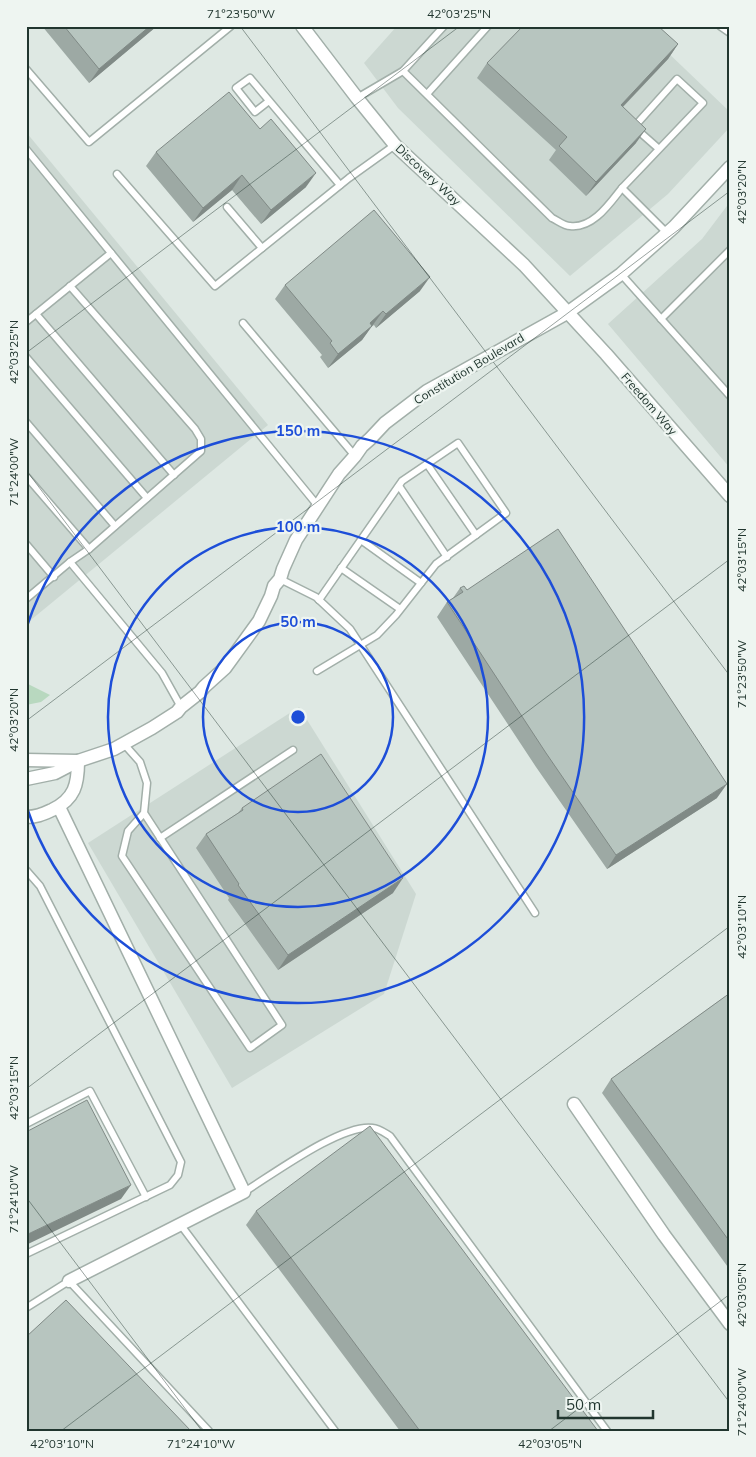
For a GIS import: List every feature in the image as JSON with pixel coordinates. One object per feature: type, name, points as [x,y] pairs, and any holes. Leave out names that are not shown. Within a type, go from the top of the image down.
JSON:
[{"type":"street","name":"Discovery Way","points":[[302,26],[356,98],[395,145],[524,265],[567,312]]},
{"type":"street","name":"Constitution Boulevard","points":[[26,779],[55,773],[78,761],[124,744],[170,718],[200,692],[225,668],[259,621],[274,586],[280,579],[282,569],[296,540],[339,474],[362,446],[385,423],[427,392],[567,312],[621,274],[666,232],[674,227],[730,167]]},
{"type":"street","name":"Freedom Way","points":[[567,312],[730,496]]},
{"type":"street","name":"Constitution Boulevard","points":[[26,760],[78,761]]},
{"type":"street","points":[[26,817],[39,817],[68,800],[74,790],[78,777],[78,761]]},
{"type":"street","points":[[59,807],[244,1192],[69,1281]]},
{"type":"street","points":[[574,1104],[664,1235],[730,1324]]},
{"type":"lane","points":[[26,69],[89,142],[231,26]]},
{"type":"lane","points":[[356,98],[403,70],[444,26]]},
{"type":"lane","points":[[427,94],[488,26]]},
{"type":"lane","points":[[720,26],[730,33]]},
{"type":"lane","points":[[403,70],[552,218],[569,226],[585,224],[603,211],[622,188],[660,149],[703,103],[677,79],[634,127],[660,149]]},
{"type":"lane","points":[[269,101],[256,112],[236,88],[250,78],[340,185]]},
{"type":"lane","points":[[116,174],[215,286],[340,185],[395,145]]},
{"type":"lane","points":[[26,150],[318,506]]},
{"type":"lane","points":[[622,188],[666,232]]},
{"type":"lane","points":[[227,207],[262,248]]},
{"type":"lane","points":[[661,319],[730,250]]},
{"type":"lane","points":[[26,322],[111,253]]},
{"type":"lane","points":[[621,274],[730,396]]},
{"type":"lane","points":[[26,598],[89,548],[201,451],[201,439],[195,429],[70,286]]},
{"type":"lane","points":[[36,314],[174,476]]},
{"type":"lane","points":[[243,323],[355,456]]},
{"type":"lane","points":[[26,356],[148,498]]},
{"type":"lane","points":[[26,422],[115,526]]},
{"type":"lane","points":[[317,671],[376,635],[400,610],[436,564],[506,513],[458,443],[402,481],[319,600]]},
{"type":"lane","points":[[427,464],[476,535]]},
{"type":"lane","points":[[26,476],[89,548]]},
{"type":"lane","points":[[399,486],[446,557]]},
{"type":"lane","points":[[361,540],[421,583]]},
{"type":"lane","points":[[26,544],[54,577]]},
{"type":"lane","points":[[70,562],[162,672],[181,707]]},
{"type":"lane","points":[[341,568],[400,610]]},
{"type":"lane","points":[[280,579],[316,596],[350,629],[535,913]]},
{"type":"lane","points":[[124,744],[140,762],[147,783],[144,813],[128,831],[122,856],[250,1048],[282,1025],[144,813]]},
{"type":"lane","points":[[160,838],[293,750]]},
{"type":"lane","points":[[26,870],[40,886],[181,1162],[178,1175],[170,1185],[26,1254]]},
{"type":"lane","points":[[26,1124],[90,1091],[146,1197]]},
{"type":"lane","points":[[244,1192],[309,1151],[349,1130],[373,1128],[390,1136],[607,1431]]},
{"type":"lane","points":[[180,1224],[334,1431]]},
{"type":"lane","points":[[26,1308],[69,1281],[210,1431]]},
{"type":"shaded area","points":[[397,26],[640,26],[730,112],[730,127],[668,194],[570,276],[398,108],[364,63]]},
{"type":"shaded area","points":[[26,132],[268,425],[26,624]]},
{"type":"shaded area","points":[[730,202],[730,468],[608,324],[702,239]]},
{"type":"shaded area","points":[[299,707],[416,894],[384,994],[232,1088],[88,843]]},
{"type":"green space","points":[[26,683],[50,695],[41,702],[26,705]]},
{"type":"building","points":[[64,26],[150,26],[99,69]]},
{"type":"building","points":[[523,26],[658,26],[678,44],[621,105],[646,129],[596,182],[559,146],[567,137],[487,63]]},
{"type":"building","points":[[229,92],[260,129],[271,119],[316,173],[271,210],[242,175],[203,208],[156,152]]},
{"type":"building","points":[[374,210],[430,277],[386,314],[383,311],[370,323],[372,326],[338,354],[330,343],[332,341],[285,285]]},
{"type":"building","points":[[558,529],[727,784],[616,855],[546,753],[447,602],[463,592],[460,588],[464,586],[467,590]]},
{"type":"building","points":[[321,754],[403,878],[288,955],[238,885],[206,834]]},
{"type":"building","points":[[730,993],[730,1242],[611,1079]]},
{"type":"building","points":[[87,1100],[131,1185],[26,1235],[26,1132]]},
{"type":"building","points":[[370,1126],[598,1431],[420,1431],[256,1211]]},
{"type":"building","points":[[66,1300],[191,1431],[26,1431],[26,1337]]}]
